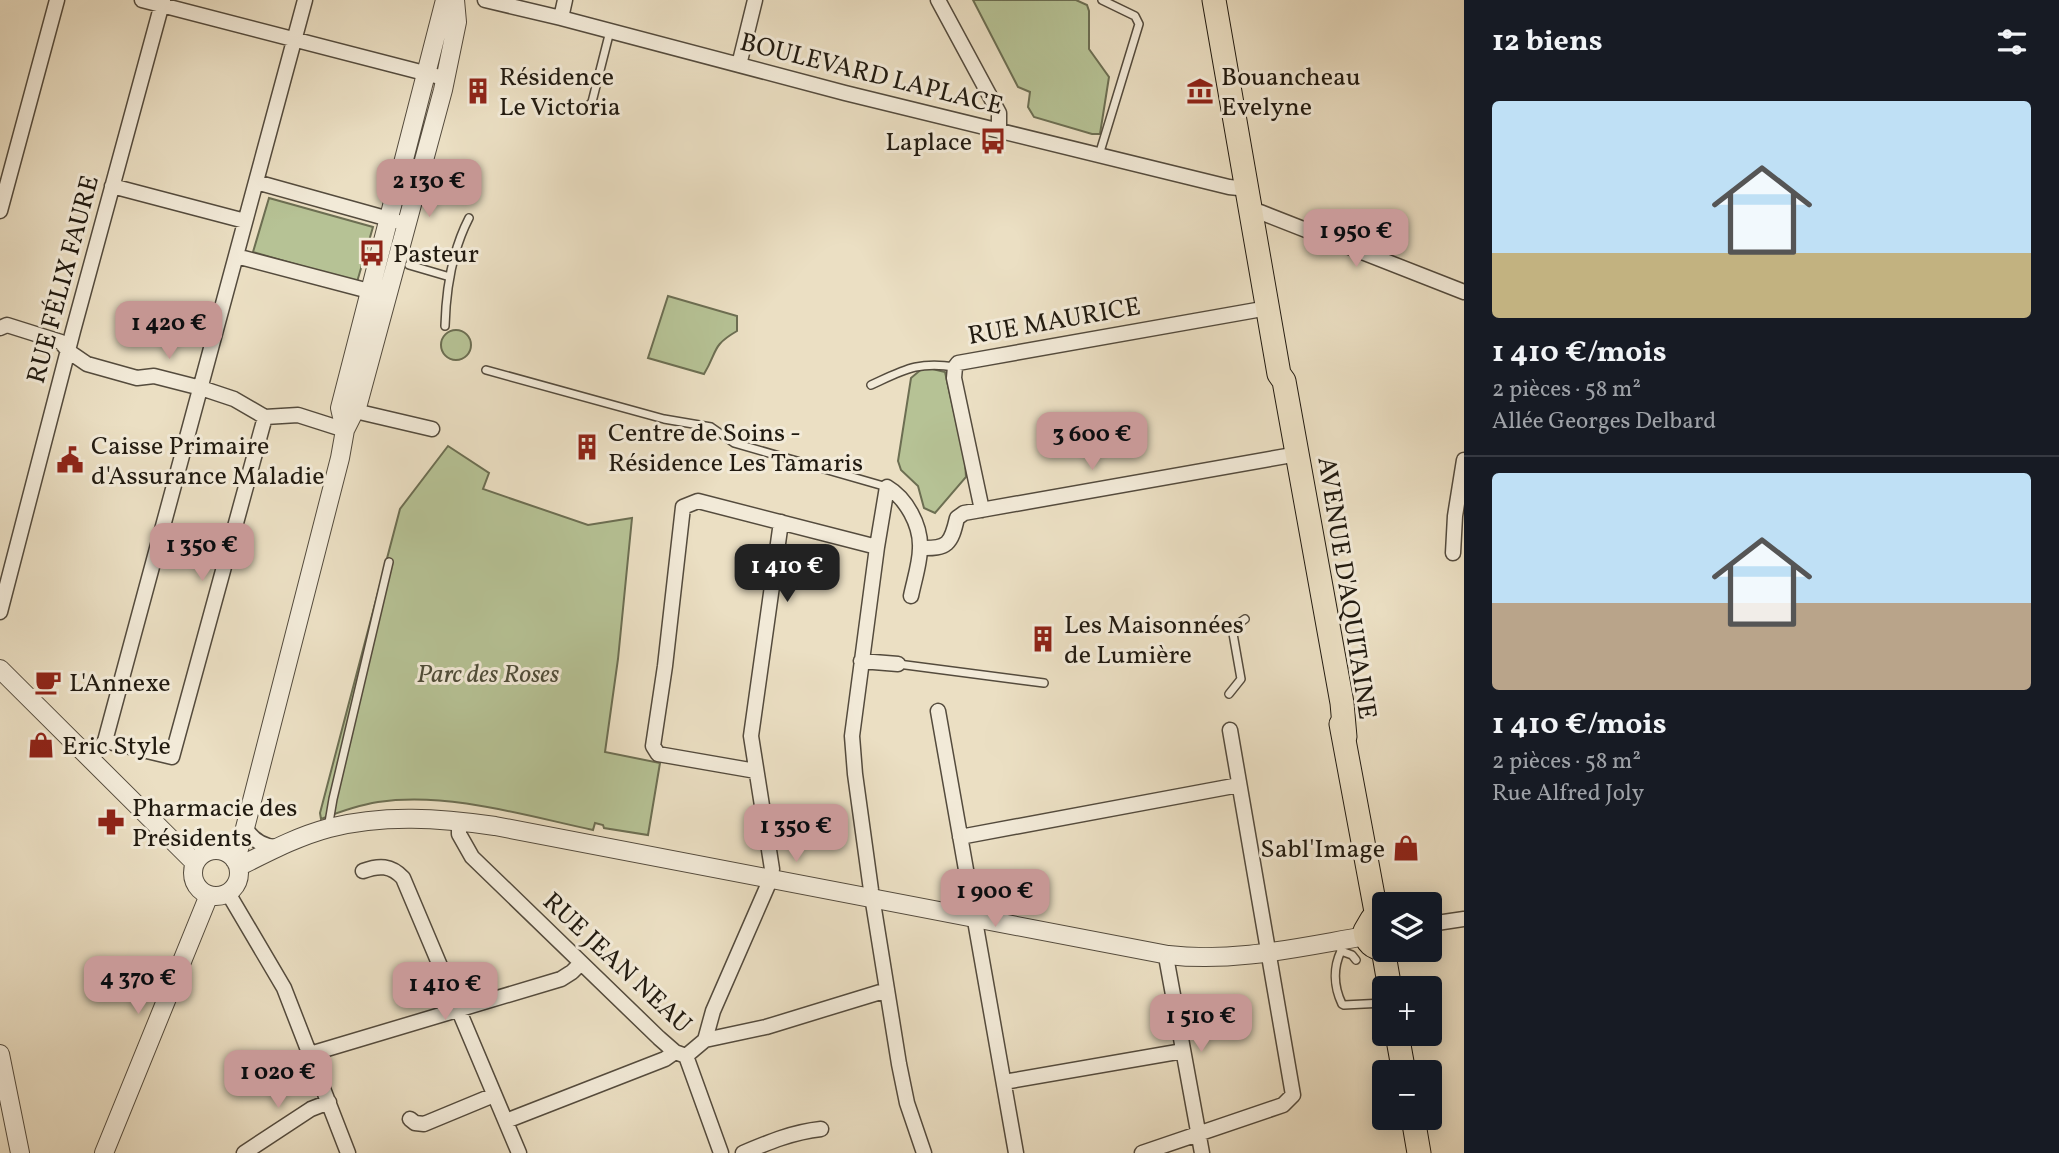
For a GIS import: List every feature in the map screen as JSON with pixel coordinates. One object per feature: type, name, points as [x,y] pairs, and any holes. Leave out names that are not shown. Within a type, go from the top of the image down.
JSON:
[{"type":"main road","name":"AVENUE D'AQUITAINE","points":[[1214,0],[1279,374],[1277,383],[1292,454],[1315,613],[1345,737],[1372,893]]},
{"type":"main road","points":[[1415,1130],[1419,1153]]},
{"type":"street","points":[[0,211],[57,0]]},
{"type":"street","points":[[142,0],[163,3],[445,79]]},
{"type":"street","points":[[91,758],[105,741],[305,0]]},
{"type":"street","points":[[345,430],[340,408],[445,0]]},
{"type":"street","points":[[455,0],[457,22],[407,226],[403,263],[355,411],[345,430],[235,861],[238,878],[235,887],[228,893],[218,896],[202,892],[192,875],[196,861],[205,853],[217,850],[229,854],[235,861],[244,864],[277,847],[328,828],[385,820],[427,818],[509,828],[1192,958],[1339,946],[1372,935]]},
{"type":"street","name":"BOULEVARD LAPLACE","points":[[485,0],[999,131],[1240,190],[1248,189]]},
{"type":"street","points":[[561,18],[565,0]]},
{"type":"street","points":[[739,65],[755,0]]},
{"type":"street","points":[[938,0],[999,113],[999,131]]},
{"type":"street","name":"RUE FÉLIX FAURE","points":[[0,612],[163,3]]},
{"type":"street","points":[[256,182],[390,218],[407,226]]},
{"type":"street","points":[[113,186],[245,221]]},
{"type":"street","points":[[1252,213],[1260,212],[1464,292]]},
{"type":"street","points":[[236,256],[369,291]]},
{"type":"street","points":[[380,257],[403,263]]},
{"type":"street","name":"RUE MAURICE","points":[[982,510],[954,377],[955,367],[962,361],[1268,308]]},
{"type":"street","points":[[0,328],[7,325],[61,342],[68,351],[87,364],[137,377],[154,376],[234,399],[265,417],[298,415],[345,430]]},
{"type":"street","points":[[355,411],[432,429]]},
{"type":"street","points":[[105,741],[172,757],[265,417]]},
{"type":"street","points":[[920,548],[939,548],[946,544],[954,535],[959,516],[982,510],[1292,454]]},
{"type":"street","points":[[1453,553],[1455,516],[1464,460]]},
{"type":"street","points":[[911,596],[920,548],[919,535],[901,498],[887,488],[852,736],[872,898],[887,990],[905,1090],[924,1153]]},
{"type":"street","points":[[756,771],[658,754],[653,746],[683,507],[698,500],[877,547]]},
{"type":"street","points":[[705,1040],[713,1011],[770,879],[772,863],[751,736],[781,522]]},
{"type":"street","points":[[861,661],[898,664]]},
{"type":"street","points":[[0,669],[196,861]]},
{"type":"street","points":[[938,711],[1016,1153]]},
{"type":"street","points":[[1142,1153],[1283,1105],[1289,1101],[1293,1090],[1230,730]]},
{"type":"street","points":[[960,837],[1239,785]]},
{"type":"street","name":"RUE JEAN NEAU","points":[[459,821],[459,834],[472,857],[581,963],[681,1054],[721,1153]]},
{"type":"street","points":[[245,828],[250,836],[261,843],[277,847]]},
{"type":"street","points":[[363,871],[376,866],[387,867],[403,878],[519,1153]]},
{"type":"street","points":[[228,893],[284,988],[348,1153]]},
{"type":"street","points":[[104,1153],[209,895]]},
{"type":"street","points":[[1442,922],[1464,919]]},
{"type":"street","points":[[1168,955],[1182,1051],[1202,1153]]},
{"type":"street","points":[[310,1054],[561,979],[581,963]]},
{"type":"street","points":[[506,1121],[681,1054],[705,1040],[766,1027],[887,990]]},
{"type":"street","points":[[1004,1082],[1182,1051]]},
{"type":"street","points":[[0,1054],[20,1153]]},
{"type":"street","points":[[410,1119],[424,1124],[494,1095]]},
{"type":"street","points":[[244,1153],[311,1109],[329,1102]]},
{"type":"street","points":[[743,1153],[791,1135],[821,1129]]},
{"type":"lane","points":[[1099,155],[1139,24],[1135,16],[1102,0]]},
{"type":"lane","points":[[580,108],[586,108],[592,102],[610,31]]},
{"type":"lane","points":[[445,326],[445,304],[455,252],[469,218]]},
{"type":"lane","points":[[403,263],[450,277]]},
{"type":"lane","points":[[872,385],[913,366],[924,364],[955,367]]},
{"type":"lane","points":[[486,370],[711,428],[734,443],[887,488]]},
{"type":"lane","points":[[328,828],[389,562]]},
{"type":"lane","points":[[1229,694],[1241,679],[1231,628],[1245,619]]},
{"type":"lane","points":[[898,664],[1044,683]]},
{"type":"lane","points":[[1339,946],[1353,961]]},
{"type":"lane","points":[[1339,946],[1335,972],[1340,1000],[1344,1005],[1372,1004]]},
{"type":"lane","points":[[1359,994],[1361,1004]]},
{"type":"green space","points":[[973,0],[1076,0],[1087,5],[1089,49],[1109,77],[1100,134],[1034,117],[1028,107],[1030,92],[1018,87]]},
{"type":"green space","points":[[269,198],[373,227],[357,282],[253,252]]},
{"type":"green space","points":[[668,296],[737,316],[737,331],[719,345],[704,374],[648,358]]},
{"type":"green space","points":[[456,330],[467,334],[471,345],[467,356],[456,360],[445,356],[441,345],[445,334]]},
{"type":"green space","points":[[924,367],[945,372],[965,461],[966,477],[935,513],[924,508],[918,486],[901,470],[898,461],[911,378]]},
{"type":"green space","name":"Parc des Roses","points":[[448,446],[489,473],[483,489],[588,525],[632,518],[618,659],[605,752],[660,763],[648,835],[604,828],[603,825],[595,823],[593,830],[513,812],[432,800],[378,802],[321,819],[320,813],[400,509]]},
{"type":"place","name":"Résidence Le Victoria","points":[[478,91]]},
{"type":"place","name":"Bouancheau Evelyne","points":[[1200,91]]},
{"type":"place","name":"Laplace","points":[[993,141]]},
{"type":"place","name":"Pasteur","points":[[372,253]]},
{"type":"place","name":"Centre de Soins - Résidence Les Tamaris","points":[[587,447]]},
{"type":"place","name":"Caisse Primaire d'Assurance Maladie","points":[[70,460]]},
{"type":"place","name":"Les Maisonnées de Lumière","points":[[1043,639]]},
{"type":"place","name":"L'Annexe","points":[[48,682]]},
{"type":"place","name":"Eric Style","points":[[41,745]]},
{"type":"place","name":"Pharmacie des Présidents","points":[[111,822]]},
{"type":"place","name":"Sabl'Image","points":[[1406,848]]}]
